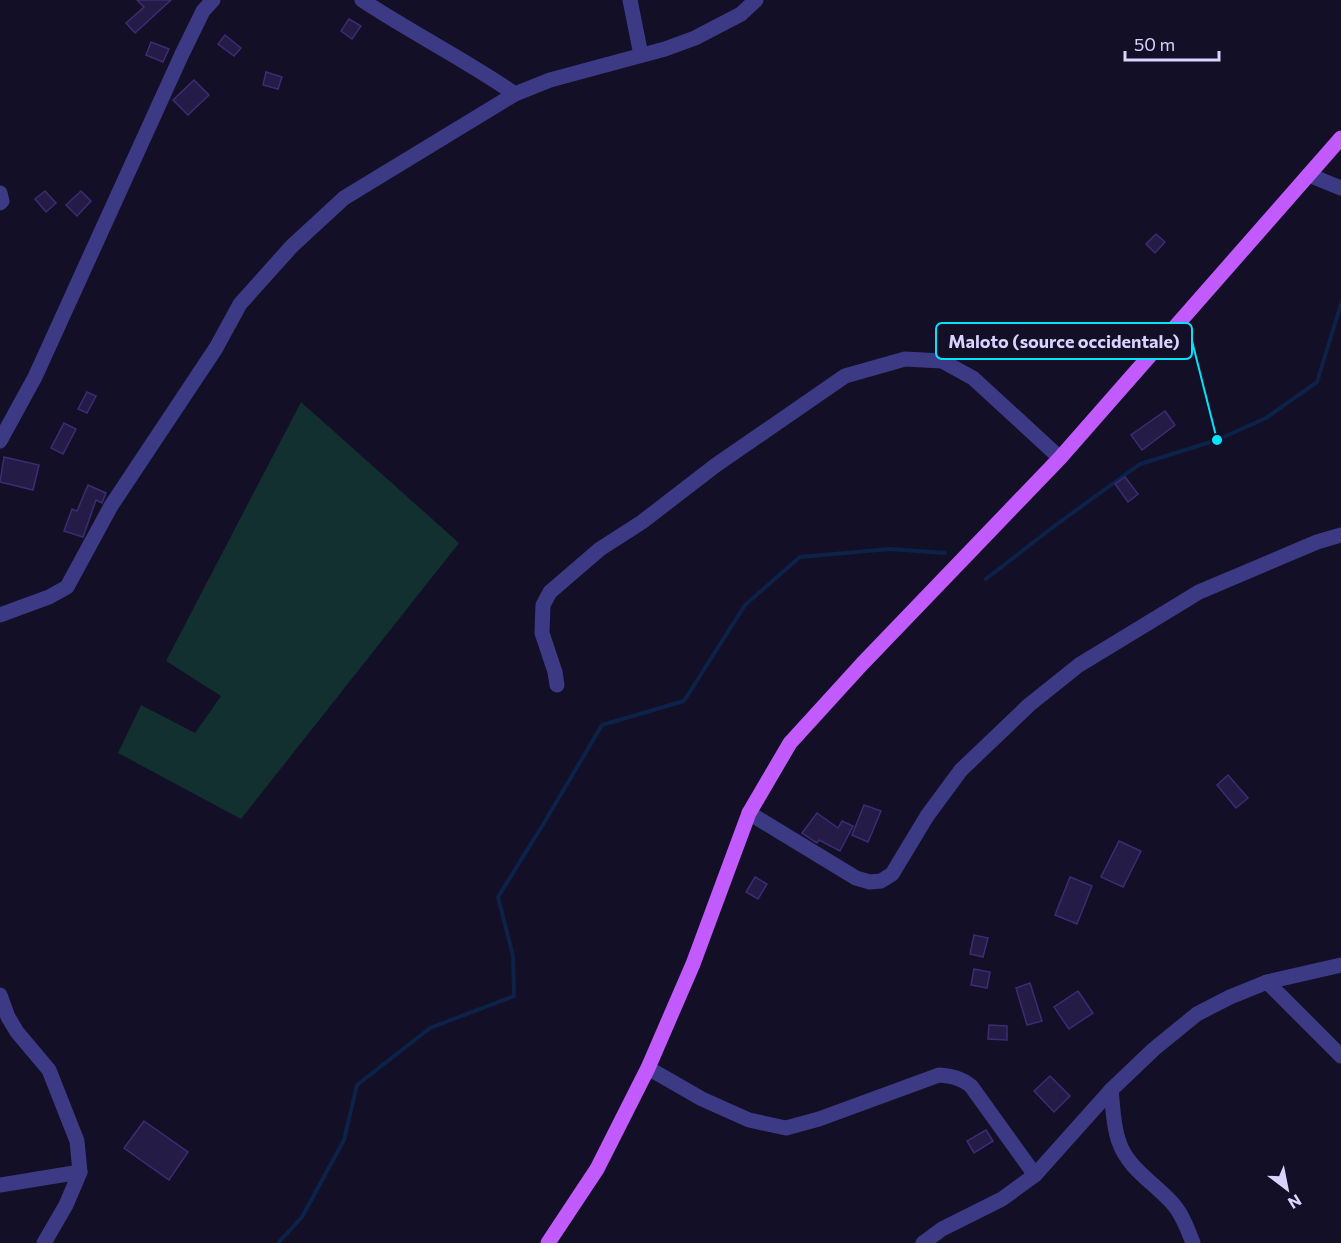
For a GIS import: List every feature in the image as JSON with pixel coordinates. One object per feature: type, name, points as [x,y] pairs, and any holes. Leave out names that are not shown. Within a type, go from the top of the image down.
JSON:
[{"type":"main road","points":[[548,1243],[597,1169],[648,1068],[693,964],[749,813],[790,743],[862,664],[1060,458],[1341,138]]},
{"type":"street","points":[[362,0],[515,94]]},
{"type":"street","points":[[630,0],[641,55]]},
{"type":"street","points":[[0,615],[49,597],[67,587],[111,506],[216,348],[240,304],[292,246],[344,198],[515,94],[550,80],[665,49],[695,38],[741,14],[756,0]]},
{"type":"street","points":[[0,441],[35,377],[204,4]]},
{"type":"street","points":[[1309,175],[1341,188]]},
{"type":"street","points":[[0,193],[2,201],[0,203]]},
{"type":"street","points":[[557,685],[553,664],[542,633],[543,605],[550,592],[600,549],[642,522],[716,465],[844,376],[905,359],[942,361],[973,378],[1060,458]]},
{"type":"street","points":[[749,813],[856,878],[870,882],[881,881],[892,874],[927,816],[962,770],[1060,678],[1199,592],[1317,542],[1341,535]]},
{"type":"street","points":[[923,1243],[942,1229],[1002,1199],[1035,1175],[1111,1090],[1154,1049],[1197,1014],[1267,982],[1341,965]]},
{"type":"street","points":[[1267,982],[1341,1056]]},
{"type":"street","points":[[0,995],[8,1017],[17,1032],[49,1070],[77,1140],[80,1172],[66,1206],[44,1243]]},
{"type":"street","points":[[648,1068],[702,1099],[749,1120],[786,1128],[819,1119],[939,1076],[951,1076],[971,1086],[1035,1175]]},
{"type":"street","points":[[1111,1090],[1115,1127],[1126,1156],[1174,1206],[1183,1218],[1193,1243]]},
{"type":"street","points":[[0,1185],[80,1172]]},
{"type":"green space","points":[[301,402],[459,543],[241,819],[118,753],[141,705],[195,733],[221,696],[166,661]]},
{"type":"building","points":[[137,0],[171,0],[135,33],[126,23],[144,7]]},
{"type":"building","points":[[349,19],[361,26],[352,39],[341,31]]},
{"type":"building","points":[[225,35],[241,48],[234,56],[218,44]]},
{"type":"building","points":[[151,42],[169,49],[163,62],[146,55]]},
{"type":"building","points":[[266,72],[282,77],[278,89],[263,85]]},
{"type":"building","points":[[194,80],[209,95],[188,115],[173,100]]},
{"type":"building","points":[[45,191],[56,203],[46,212],[35,199]]},
{"type":"building","points":[[81,191],[91,201],[77,216],[66,205]]},
{"type":"building","points":[[1156,234],[1165,242],[1155,253],[1146,244]]},
{"type":"building","points":[[87,392],[96,396],[87,413],[78,409]]},
{"type":"building","points":[[1165,411],[1175,425],[1142,450],[1131,435]]},
{"type":"building","points":[[64,423],[76,429],[63,454],[51,448]]},
{"type":"building","points":[[4,457],[39,465],[33,490],[0,482]]},
{"type":"building","points":[[1125,477],[1138,494],[1128,502],[1115,484]]},
{"type":"building","points":[[88,485],[106,493],[102,503],[96,500],[83,537],[64,531],[72,509],[77,511]]},
{"type":"building","points":[[1228,775],[1248,798],[1236,808],[1217,785]]},
{"type":"building","points":[[864,805],[881,811],[868,842],[852,835]]},
{"type":"building","points":[[817,813],[838,828],[842,821],[853,826],[840,851],[819,840],[817,843],[802,833]]},
{"type":"building","points":[[1119,841],[1141,851],[1123,887],[1101,877]]},
{"type":"building","points":[[755,877],[767,884],[758,899],[746,892]]},
{"type":"building","points":[[1070,877],[1092,886],[1077,924],[1055,915]]},
{"type":"building","points":[[974,935],[988,938],[983,957],[970,954]]},
{"type":"building","points":[[974,969],[990,972],[987,988],[971,985]]},
{"type":"building","points":[[1030,983],[1042,1021],[1027,1025],[1016,988]]},
{"type":"building","points":[[1078,991],[1093,1013],[1069,1029],[1054,1007]]},
{"type":"building","points":[[989,1025],[1007,1026],[1007,1040],[988,1039]]},
{"type":"building","points":[[1050,1076],[1070,1096],[1054,1112],[1034,1091]]},
{"type":"building","points":[[144,1121],[188,1152],[169,1180],[124,1148]]},
{"type":"building","points":[[986,1130],[993,1141],[974,1153],[967,1141]]},
{"type":"waterway","points":[[986,579],[1140,464],[1217,440],[1266,418],[1317,382],[1341,304]]},
{"type":"waterway","points":[[278,1243],[302,1217],[344,1140],[357,1085],[430,1028],[514,996],[513,956],[498,897],[602,725],[684,701],[745,605],[800,557],[890,549],[945,553]]},
{"type":"place","name":"Maloto (source occidentale)","points":[[1217,440]]}]
